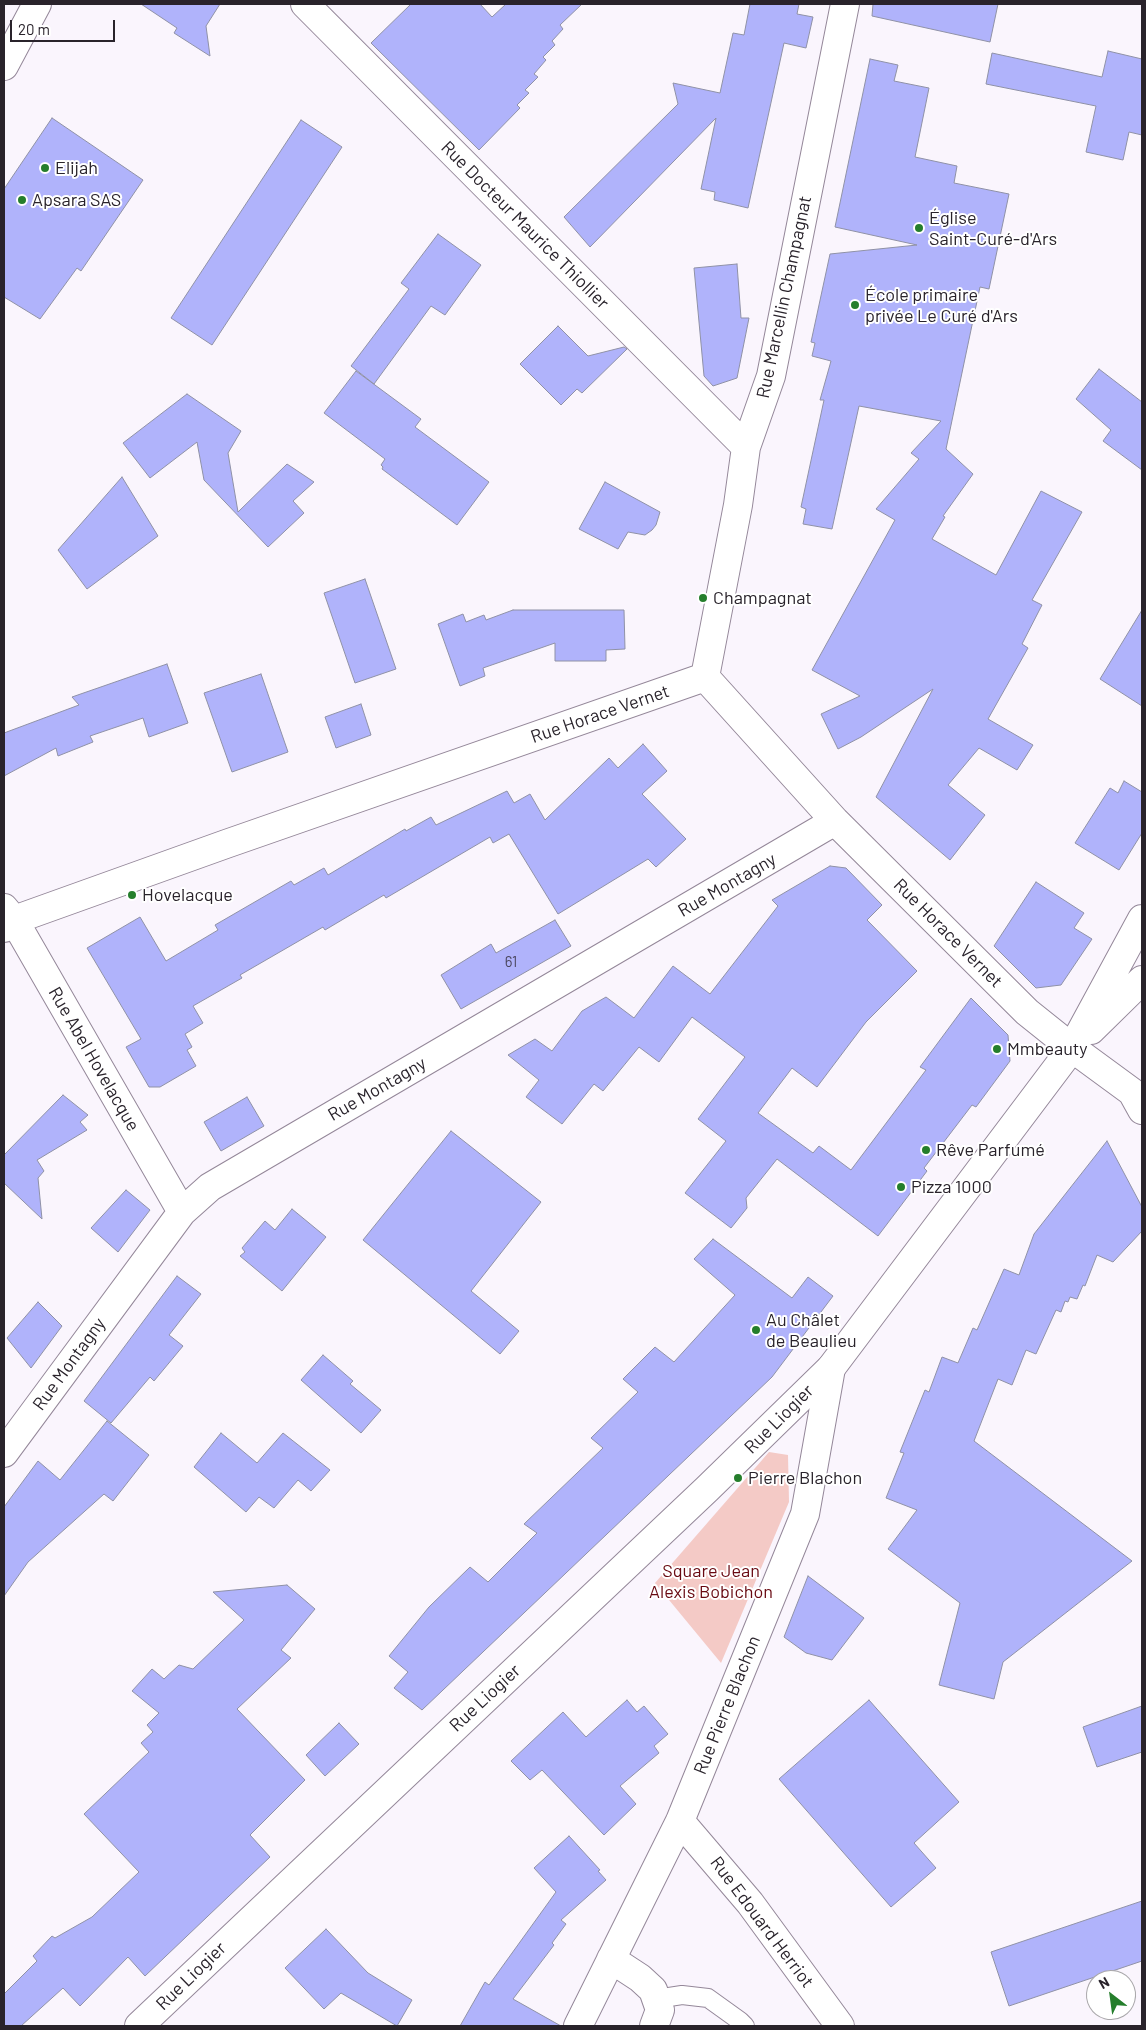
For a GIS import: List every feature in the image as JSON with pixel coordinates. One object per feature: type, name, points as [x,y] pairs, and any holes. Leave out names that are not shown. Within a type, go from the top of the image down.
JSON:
[{"type":"street","points":[[4,66],[37,4]]},
{"type":"street","name":"Rue Docteur Maurice Thiollier","points":[[305,4],[746,447]]},
{"type":"street","name":"Rue Marcellin Champagnat","points":[[705,677],[738,505],[746,447],[770,376],[845,4]]},
{"type":"street","name":"Rue Horace Vernet","points":[[7,919],[705,677],[835,821],[1027,1012],[1132,1092],[1142,1110]]},
{"type":"street","name":"Rue Montagny","points":[[9,1439],[182,1212],[210,1187],[835,821]]},
{"type":"street","name":"Rue Abel Hovelacque","points":[[7,919],[182,1212]]},
{"type":"street","points":[[1072,1048],[1142,919]]},
{"type":"street","points":[[1072,1048],[1142,980]]},
{"type":"street","name":"Rue Liogier","points":[[139,2026],[707,1489],[831,1368],[1072,1048]]},
{"type":"street","name":"Rue Pierre Blachon","points":[[578,2026],[680,1821],[804,1514],[831,1368]]},
{"type":"street","name":"Rue Edouard Herriot","points":[[680,1821],[750,1903],[840,2026]]},
{"type":"street","points":[[611,1959],[653,1990],[660,2010],[654,2026]]},
{"type":"lane","points":[[656,1999],[682,1995],[708,1998],[745,2026]]},
{"type":"green space","name":"Square Jean Alexis Bobichon","points":[[769,1452],[788,1455],[789,1502],[721,1663],[655,1583]]},
{"type":"building","points":[[141,4],[220,4],[206,26],[210,56],[174,33],[177,28]]},
{"type":"building","points":[[411,4],[480,4],[492,17],[506,4],[582,4],[560,25],[563,29],[552,41],[555,45],[543,57],[546,60],[534,74],[538,77],[525,90],[529,93],[517,105],[520,108],[479,150],[371,43]]},
{"type":"building","points":[[750,4],[799,4],[797,14],[813,17],[806,48],[784,43],[748,208],[714,200],[715,192],[701,189],[716,118],[590,247],[564,217],[678,104],[673,83],[720,93],[733,33],[744,35]]},
{"type":"building","points":[[873,4],[998,4],[990,42],[872,16]]},
{"type":"building","points":[[1108,51],[1142,59],[1142,135],[1129,132],[1123,160],[1086,152],[1096,106],[986,84],[992,53],[1102,77]]},
{"type":"building","points":[[870,59],[898,65],[894,81],[929,88],[915,157],[957,166],[954,183],[1009,194],[989,289],[980,287],[946,449],[973,474],[943,516],[945,517],[932,539],[996,575],[1041,491],[1082,512],[1032,600],[1042,605],[1022,644],[1028,648],[988,719],[1033,745],[1017,770],[979,748],[948,785],[985,815],[950,860],[876,797],[933,689],[861,737],[838,749],[821,714],[860,696],[812,670],[895,520],[876,509],[919,459],[911,453],[941,421],[859,406],[832,529],[803,524],[806,509],[801,507],[824,400],[820,400],[831,361],[812,356],[815,343],[811,342],[830,254],[917,245],[835,227]]},
{"type":"building","points":[[52,118],[143,180],[81,271],[77,268],[40,319],[4,297],[4,189]]},
{"type":"building","points":[[301,120],[342,147],[212,345],[171,318]]},
{"type":"building","points":[[438,234],[481,265],[445,315],[431,306],[374,384],[351,366],[409,289],[401,283]]},
{"type":"building","points":[[737,264],[741,318],[749,318],[737,378],[713,386],[704,376],[694,268]]},
{"type":"building","points":[[558,326],[588,356],[624,347],[627,349],[582,393],[577,389],[561,405],[520,364]]},
{"type":"building","points":[[1099,369],[1142,402],[1142,470],[1103,441],[1111,430],[1076,399]]},
{"type":"building","points":[[356,371],[421,419],[415,427],[489,482],[457,525],[382,469],[381,465],[385,459],[324,413]]},
{"type":"building","points":[[187,394],[241,431],[228,453],[238,512],[287,464],[314,482],[293,501],[304,513],[268,547],[204,480],[197,442],[150,478],[123,443]]},
{"type":"building","points":[[122,477],[158,536],[87,589],[58,550]]},
{"type":"building","points":[[605,482],[660,512],[656,525],[652,530],[645,535],[628,532],[618,549],[579,529]]},
{"type":"building","points":[[365,579],[396,669],[355,683],[324,593]]},
{"type":"building","points":[[513,610],[624,610],[625,649],[606,650],[606,661],[555,661],[555,643],[483,668],[485,676],[460,686],[438,624],[463,614],[466,622],[484,615],[486,620]]},
{"type":"building","points":[[1142,610],[1142,706],[1100,679]]},
{"type":"building","points":[[167,664],[188,723],[149,737],[143,718],[90,736],[93,742],[58,756],[56,748],[4,776],[4,733],[79,705],[72,697]]},
{"type":"building","points":[[261,674],[288,752],[232,772],[204,693]]},
{"type":"building","points":[[361,704],[371,735],[336,748],[325,717]]},
{"type":"building","points":[[643,744],[667,771],[642,794],[686,839],[656,867],[648,859],[558,914],[509,834],[493,843],[490,837],[386,898],[384,895],[325,930],[323,927],[240,975],[242,978],[193,1006],[203,1023],[185,1034],[192,1047],[187,1050],[196,1066],[160,1087],[149,1087],[126,1047],[141,1039],[87,948],[140,917],[166,961],[218,930],[215,925],[291,881],[294,885],[324,868],[328,875],[405,829],[406,831],[431,817],[436,825],[507,791],[514,803],[530,794],[545,820],[609,758],[618,768]]},
{"type":"building","points":[[1124,781],[1142,792],[1142,833],[1119,870],[1075,843],[1110,788],[1118,793]]},
{"type":"building","points":[[830,866],[846,868],[882,905],[867,920],[917,971],[866,1022],[817,1087],[792,1068],[758,1113],[813,1153],[819,1146],[851,1170],[926,1070],[920,1067],[971,998],[1008,1035],[1010,1061],[976,1107],[972,1105],[924,1168],[927,1171],[878,1236],[777,1159],[746,1198],[747,1208],[731,1228],[685,1193],[726,1141],[698,1119],[745,1057],[692,1017],[659,1062],[639,1047],[603,1091],[594,1084],[562,1124],[526,1097],[539,1080],[508,1055],[535,1039],[552,1051],[582,1011],[606,997],[634,1018],[673,966],[710,994],[778,906],[772,900]]},
{"type":"building","points":[[1036,882],[1084,913],[1074,928],[1092,939],[1061,985],[1036,988],[994,946]]},
{"type":"building","points":[[555,920],[571,946],[461,1009],[441,975],[491,944],[496,953]]},
{"type":"building","points":[[63,1095],[88,1115],[80,1122],[87,1130],[37,1160],[44,1171],[38,1178],[42,1219],[4,1183],[4,1155]]},
{"type":"building","points":[[247,1097],[264,1126],[221,1151],[204,1122]]},
{"type":"building","points":[[451,1131],[541,1202],[471,1291],[519,1331],[500,1354],[363,1240]]},
{"type":"building","points":[[1107,1141],[1142,1207],[1142,1231],[1113,1262],[1097,1255],[1085,1286],[1083,1285],[1077,1299],[1070,1297],[1068,1302],[1065,1301],[1061,1312],[1056,1310],[1036,1354],[1026,1350],[1012,1385],[998,1379],[974,1441],[1132,1561],[1003,1662],[994,1699],[939,1685],[960,1603],[888,1549],[917,1510],[886,1498],[904,1453],[900,1452],[925,1390],[929,1392],[942,1357],[958,1363],[973,1328],[977,1330],[1004,1269],[1019,1275],[1034,1234]]},
{"type":"building","points":[[126,1190],[150,1210],[118,1252],[91,1228]]},
{"type":"building","points":[[292,1209],[326,1237],[282,1291],[240,1256],[245,1252],[242,1248],[265,1221],[275,1230]]},
{"type":"building","points":[[713,1239],[792,1298],[808,1277],[833,1296],[772,1377],[422,1710],[394,1688],[408,1672],[389,1656],[429,1607],[470,1567],[488,1582],[537,1533],[524,1524],[603,1448],[591,1438],[638,1392],[623,1379],[655,1347],[674,1362],[735,1295],[694,1259]]},
{"type":"building","points":[[177,1276],[201,1294],[169,1335],[183,1346],[154,1381],[150,1377],[111,1423],[84,1401]]},
{"type":"building","points":[[38,1302],[62,1326],[31,1368],[7,1338]]},
{"type":"building","points":[[323,1355],[353,1381],[350,1384],[381,1410],[361,1433],[301,1380]]},
{"type":"building","points":[[107,1421],[149,1455],[113,1501],[104,1494],[28,1562],[4,1596],[4,1507],[38,1461],[60,1480]]},
{"type":"building","points":[[221,1433],[257,1463],[283,1433],[330,1470],[311,1491],[298,1480],[274,1508],[259,1497],[246,1512],[194,1467]]},
{"type":"building","points":[[808,1576],[864,1618],[832,1660],[806,1653],[784,1637]]},
{"type":"building","points":[[287,1585],[315,1609],[281,1650],[291,1658],[237,1709],[305,1780],[250,1835],[270,1857],[145,1976],[128,1957],[80,2006],[63,1988],[21,2026],[4,2026],[4,1994],[37,1961],[33,1956],[52,1936],[55,1938],[92,1917],[139,1872],[84,1814],[149,1752],[141,1743],[153,1732],[147,1725],[159,1713],[132,1691],[152,1669],[164,1679],[179,1665],[193,1669],[244,1620],[213,1592]]},
{"type":"building","points":[[627,1700],[637,1712],[644,1706],[668,1734],[654,1746],[659,1753],[620,1786],[636,1804],[604,1835],[542,1770],[530,1780],[511,1761],[563,1712],[586,1737]]},
{"type":"building","points":[[869,1700],[959,1802],[914,1843],[936,1868],[891,1907],[779,1779]]},
{"type":"building","points":[[1142,1706],[1142,1752],[1097,1767],[1083,1727]]},
{"type":"building","points":[[339,1723],[359,1744],[325,1776],[306,1755]]},
{"type":"building","points":[[569,1836],[600,1870],[598,1871],[606,1880],[561,1920],[566,1924],[552,1943],[554,1945],[513,1999],[561,2026],[460,2026],[485,1982],[489,1985],[556,1892],[534,1868]]},
{"type":"building","points":[[1142,1901],[1142,1961],[1115,1970],[1086,1970],[1086,1980],[1009,2006],[991,1952]]},
{"type":"building","points":[[326,1929],[368,1973],[412,2000],[397,2026],[341,1993],[324,2009],[285,1968]]},
{"type":"place","name":"Elijah","points":[[45,168]]},
{"type":"place","name":"Apsara SAS","points":[[22,200]]},
{"type":"place","name":"Église Saint-Curé-d'Ars","points":[[919,228]]},
{"type":"place","name":"École primaire privée Le Curé d'Ars","points":[[855,305]]},
{"type":"place","name":"Champagnat","points":[[703,598]]},
{"type":"place","name":"Hovelacque","points":[[132,895]]},
{"type":"place","name":"Mmbeauty","points":[[997,1049]]},
{"type":"place","name":"Rêve Parfumé","points":[[926,1150]]},
{"type":"place","name":"Pizza 1000","points":[[901,1187]]},
{"type":"place","name":"Au Châlet de Beaulieu","points":[[756,1330]]},
{"type":"place","name":"Pierre Blachon","points":[[738,1478]]}]
